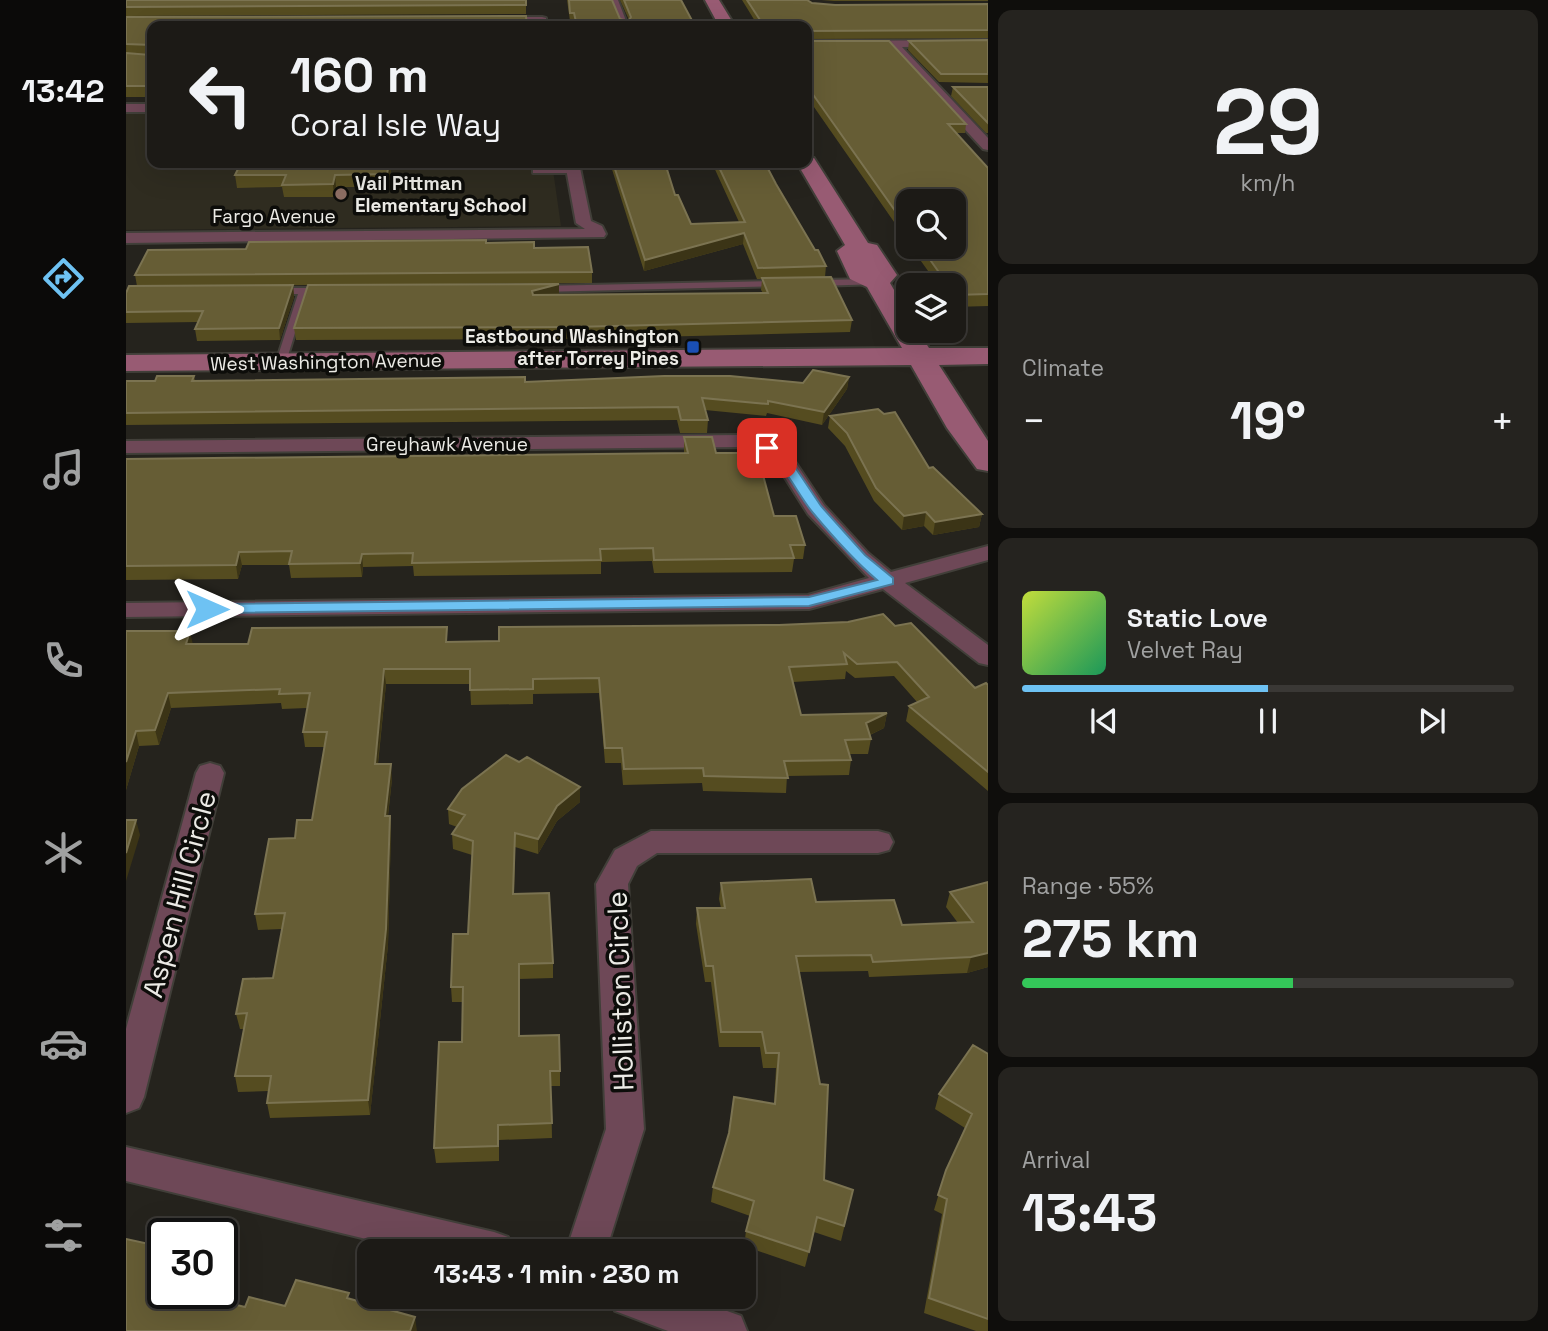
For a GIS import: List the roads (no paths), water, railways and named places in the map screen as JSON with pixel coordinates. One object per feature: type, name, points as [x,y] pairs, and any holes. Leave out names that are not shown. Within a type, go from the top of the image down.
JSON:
[{"type":"main road","points":[[712,0],[724,21]]},
{"type":"main road","points":[[811,168],[859,248],[849,251],[859,274],[877,282],[958,422],[988,462]]},
{"type":"main road","name":"West Washington Avenue","points":[[126,363],[988,356]]},
{"type":"street","points":[[474,20],[542,18]]},
{"type":"street","points":[[892,43],[941,89],[988,146]]},
{"type":"street","points":[[812,44],[988,43]]},
{"type":"street","points":[[126,108],[147,108]]},
{"type":"street","name":"Fargo Avenue","points":[[126,238],[590,236],[599,232],[584,223],[573,168]]},
{"type":"street","name":"Greyhawk Avenue","points":[[126,447],[740,441],[767,448],[783,458],[816,509],[860,558],[888,581]]},
{"type":"street","points":[[126,610],[809,601],[988,553]]},
{"type":"street","points":[[888,581],[988,657]]},
{"type":"street","name":"Aspen Hill Circle","points":[[126,1097],[211,773]]},
{"type":"street","name":"Holliston Circle","points":[[590,1239],[625,1129],[612,884],[626,858],[651,842],[878,842]]},
{"type":"street","points":[[126,1164],[443,1239]]},
{"type":"street","points":[[664,1309],[726,1331]]},
{"type":"lane","points":[[615,0],[623,21]]},
{"type":"lane","points":[[536,171],[564,168]]},
{"type":"lane","points":[[806,284],[877,282]]},
{"type":"lane","points":[[523,290],[792,284]]},
{"type":"lane","points":[[262,291],[330,291]]},
{"type":"lane","points":[[282,362],[303,291]]},
{"type":"place","name":"Vail Pittman Elementary School","points":[[341,194]]},
{"type":"place","name":"Eastbound Washington after Torrey Pines","points":[[693,347]]}]
